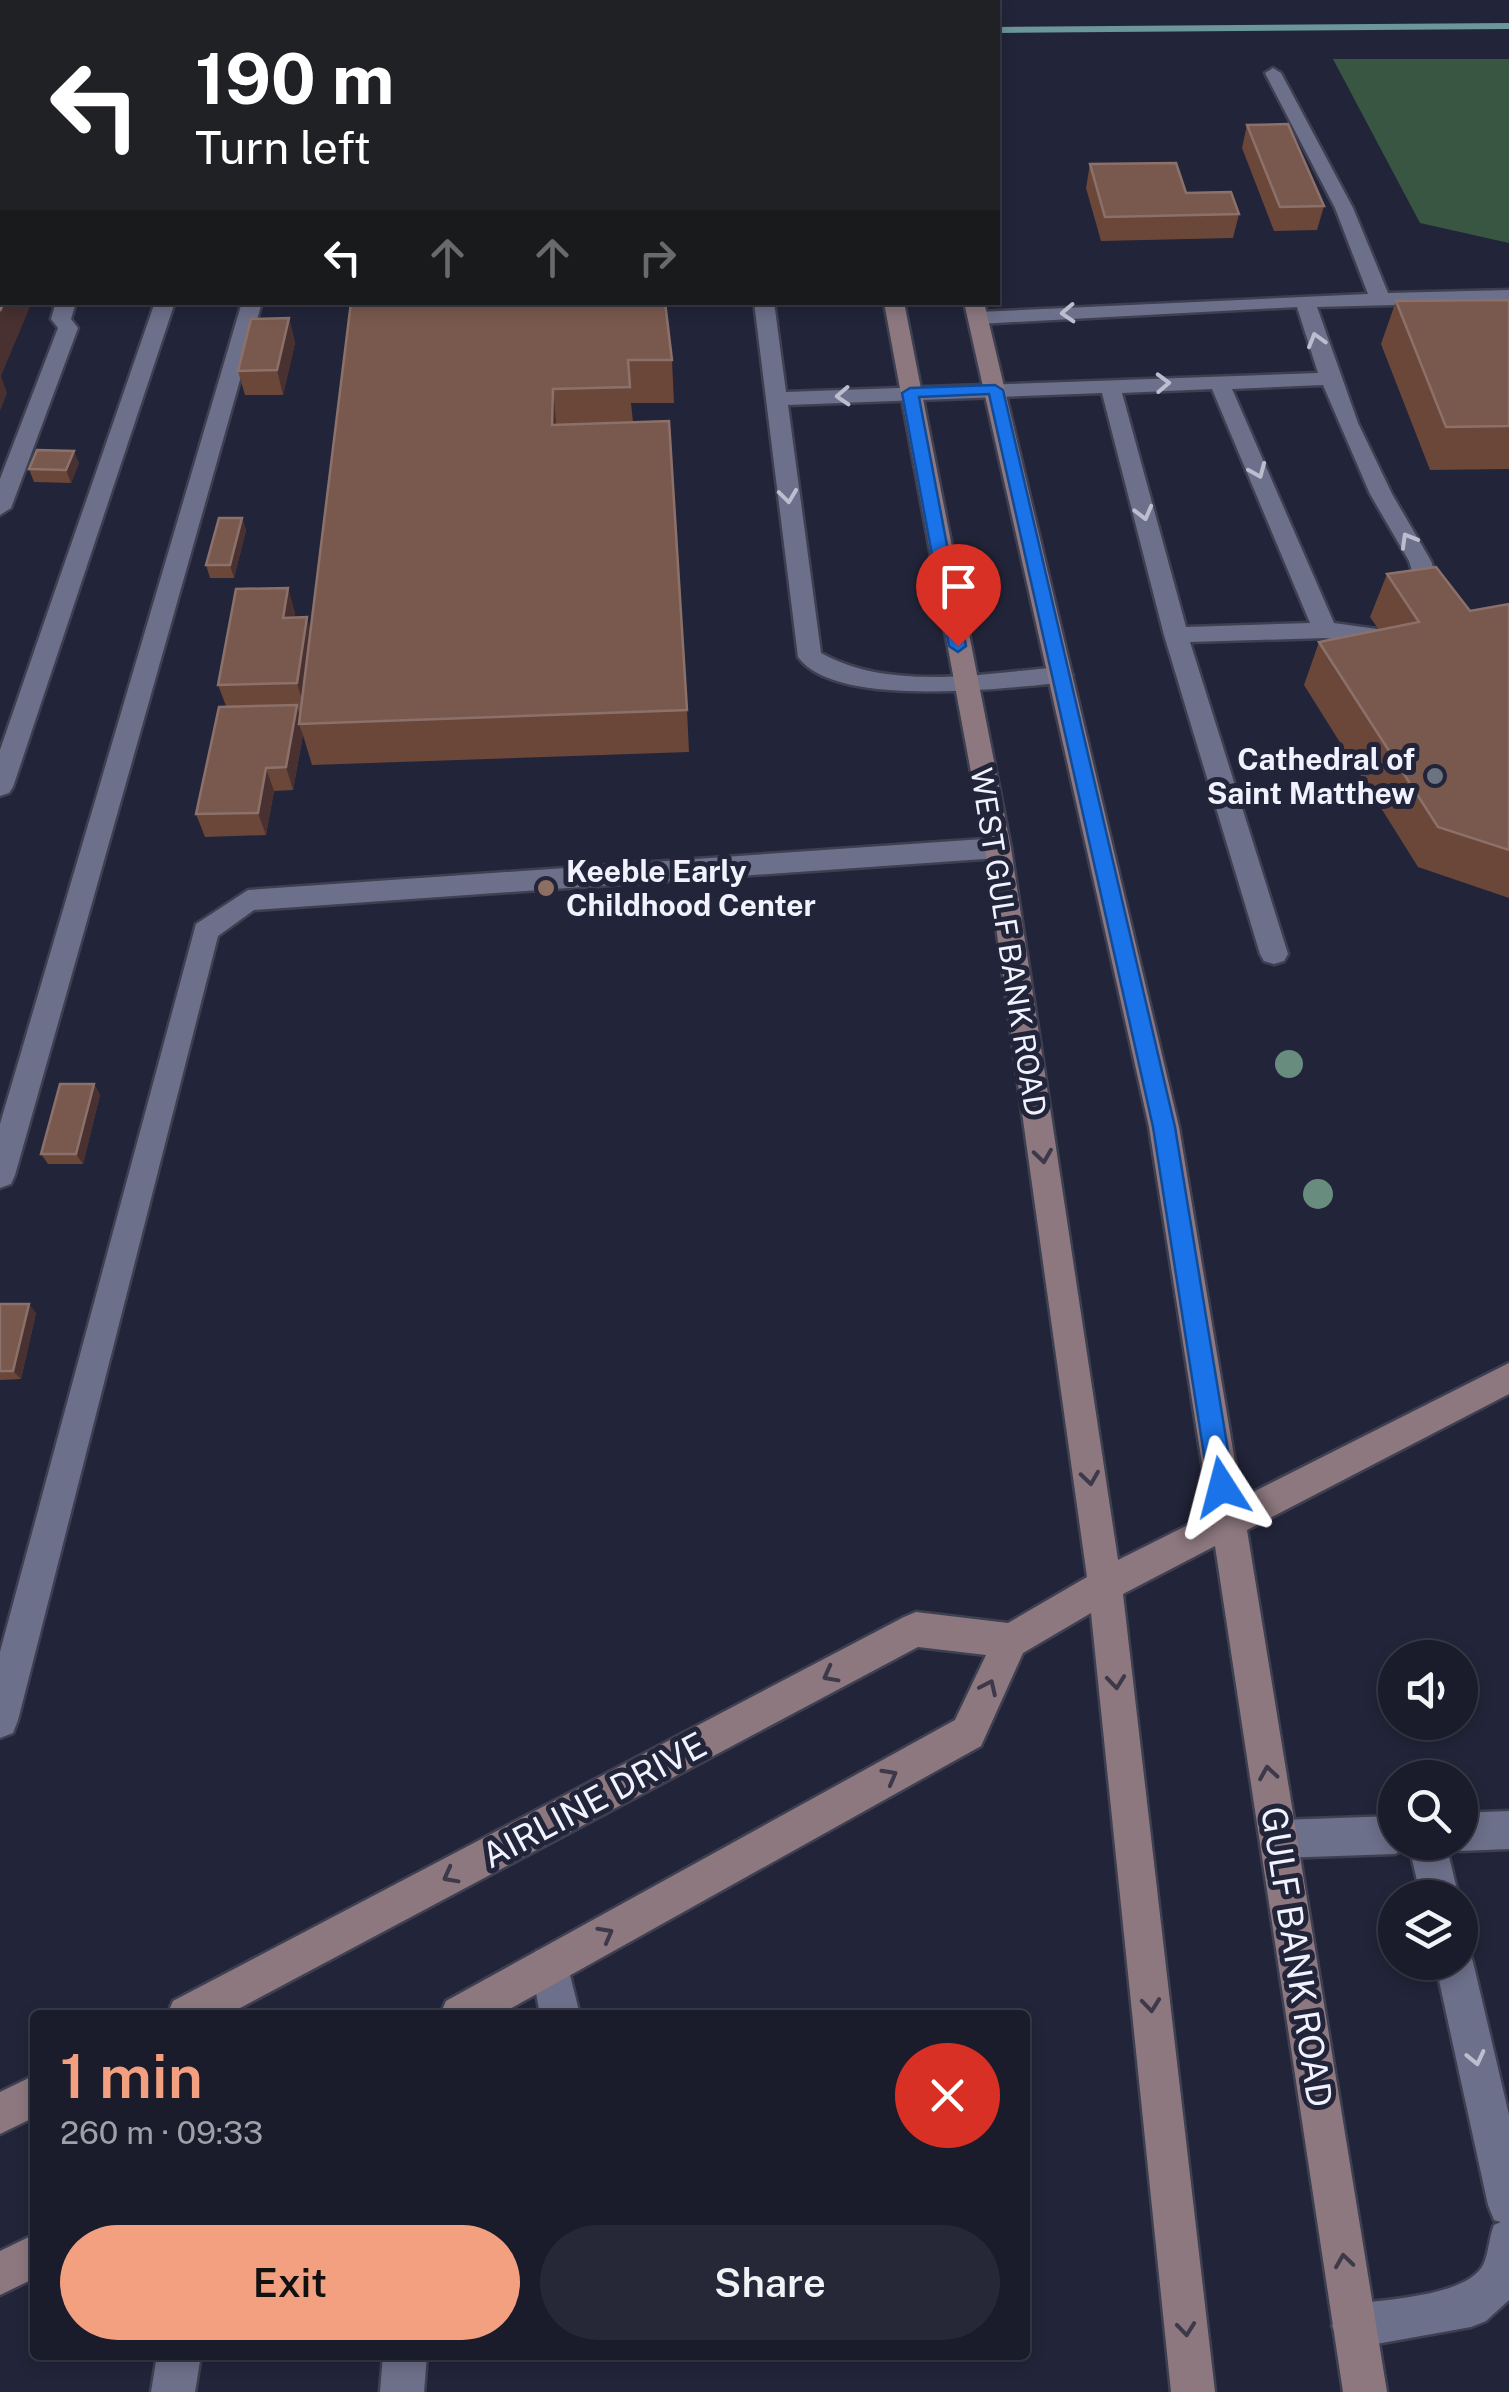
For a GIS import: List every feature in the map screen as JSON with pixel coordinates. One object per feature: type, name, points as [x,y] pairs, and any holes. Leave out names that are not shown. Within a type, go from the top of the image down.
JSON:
[{"type":"main road","name":"WEST GULF BANK ROAD","points":[[895,305],[998,848],[1105,1585]]},
{"type":"main road","points":[[976,310],[1164,1127],[1228,1523]]},
{"type":"main road","points":[[469,2010],[968,1733],[1011,1641],[1105,1585],[1509,1378]]},
{"type":"main road","name":"GULF BANK ROAD","points":[[1228,1523],[1365,2392]]},
{"type":"main road","points":[[1105,1585],[1192,2392]]},
{"type":"main road","name":"AIRLINE DRIVE","points":[[195,2010],[916,1629],[1011,1641]]},
{"type":"main road","points":[[0,2114],[30,2098]]},
{"type":"main road","points":[[0,2274],[30,2258]]},
{"type":"lane","points":[[1274,74],[1344,208],[1380,298]]},
{"type":"lane","points":[[976,310],[1509,296]]},
{"type":"lane","points":[[1306,300],[1328,378],[1382,494],[1431,581],[1434,631]]},
{"type":"lane","points":[[0,508],[68,328],[62,319],[65,305]]},
{"type":"lane","points":[[0,787],[164,305]]},
{"type":"lane","points":[[0,1175],[251,305]]},
{"type":"lane","points":[[764,305],[810,657],[821,666],[840,672],[915,686],[1061,675]]},
{"type":"lane","points":[[776,399],[1328,378]]},
{"type":"lane","points":[[1219,382],[1325,630]]},
{"type":"lane","points":[[1110,385],[1176,636],[1274,954]]},
{"type":"lane","points":[[1176,636],[1325,630],[1384,638]]},
{"type":"lane","points":[[0,1720],[206,931],[248,900],[998,848]]},
{"type":"lane","points":[[1478,1831],[1509,1830]]},
{"type":"lane","points":[[1279,1839],[1378,1836]]},
{"type":"lane","points":[[550,1965],[559,2010]]},
{"type":"lane","points":[[1458,1980],[1509,2205]]},
{"type":"lane","points":[[1354,2326],[1470,2306],[1503,2276],[1509,2240]]},
{"type":"lane","points":[[173,2392],[178,2360]]},
{"type":"lane","points":[[402,2392],[405,2360]]},
{"type":"green space","points":[[1333,59],[1509,59],[1509,243],[1420,223]]},
{"type":"building","points":[[1288,124],[1324,206],[1280,207],[1247,125]]},
{"type":"building","points":[[1176,163],[1186,193],[1231,192],[1239,214],[1105,217],[1090,164]]},
{"type":"building","points":[[1509,300],[1509,426],[1446,427],[1396,301]]},
{"type":"building","points":[[351,305],[665,305],[672,360],[628,360],[630,387],[553,389],[552,425],[669,421],[687,710],[299,724]]},
{"type":"building","points":[[289,318],[277,370],[238,371],[251,319]]},
{"type":"building","points":[[37,450],[74,451],[66,470],[29,469]]},
{"type":"building","points":[[219,518],[242,518],[230,565],[206,565]]},
{"type":"building","name":"Cathedral of Saint Matthew","points":[[1436,567],[1470,611],[1509,604],[1509,850],[1438,827],[1319,642],[1419,622],[1387,574]]},
{"type":"building","points":[[288,588],[283,618],[307,617],[297,683],[218,685],[236,589]]},
{"type":"building","points":[[297,705],[286,767],[266,768],[258,813],[196,814],[219,707]]},
{"type":"building","points":[[60,1084],[94,1084],[76,1154],[41,1154]]},
{"type":"building","points":[[0,1304],[29,1304],[13,1371],[0,1371]]},
{"type":"waterway","points":[[1000,30],[1509,26]]},
{"type":"place","name":"Cathedral of Saint Matthew","points":[[1435,776]]},
{"type":"place","name":"Keeble Early Childhood Center","points":[[546,888]]},
{"type":"route","points":[[958,646],[910,393],[995,390],[1164,1127],[1222,1487]]}]
